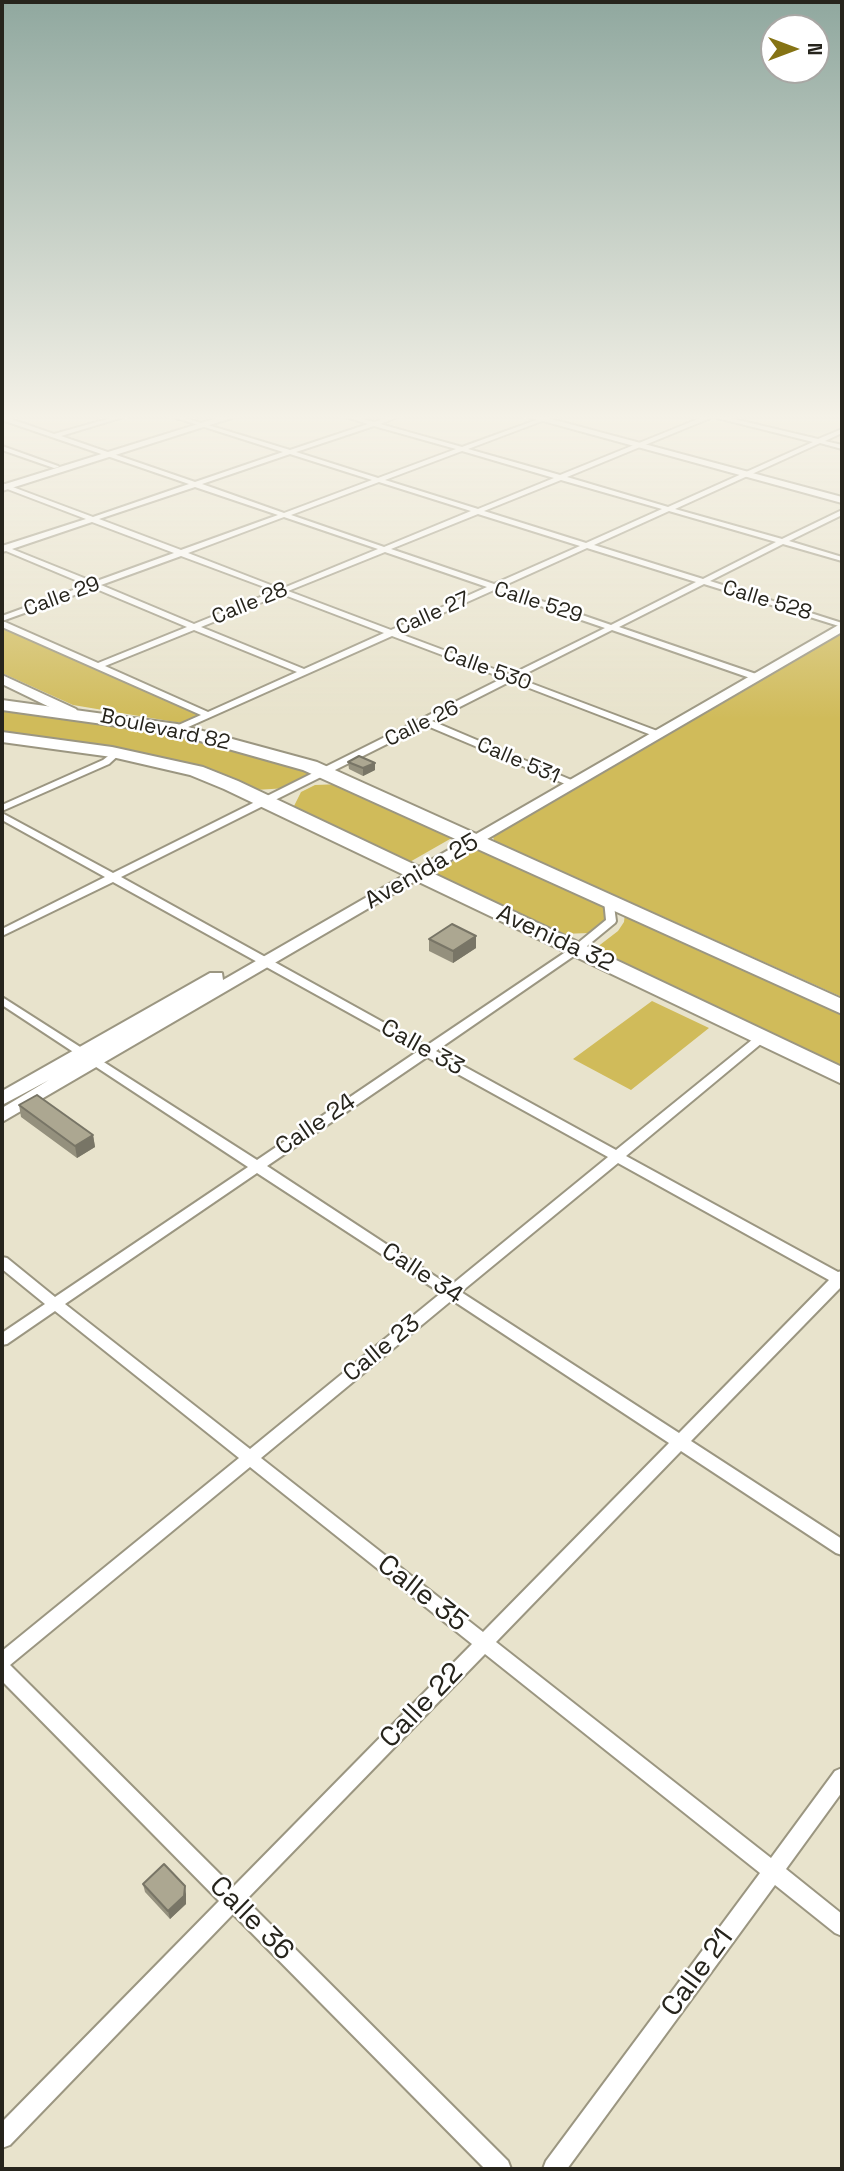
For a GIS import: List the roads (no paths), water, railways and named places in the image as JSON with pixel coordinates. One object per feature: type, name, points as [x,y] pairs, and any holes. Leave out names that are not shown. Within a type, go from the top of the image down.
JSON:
[{"type":"highway","name":"Boulevard 82","points":[[3,705],[71,712],[177,729],[273,754],[325,772]]},
{"type":"highway","name":"Boulevard 82","points":[[2,737],[116,753],[196,771],[268,802]]},
{"type":"highway","points":[[325,772],[842,1007]]},
{"type":"highway","points":[[291,813],[287,800],[294,789]]},
{"type":"highway","name":"Avenida 32","points":[[268,802],[842,1076]]},
{"type":"main road","name":"Avenida 25","points":[[2,1099],[89,1057],[841,623]]},
{"type":"main road","points":[[2,679],[71,712]]},
{"type":"main road","points":[[3,705],[30,692]]},
{"type":"main road","name":"Avenida 25","points":[[2,1116],[89,1057]]},
{"type":"street","name":"Calle 530","points":[[85,516],[653,732]]},
{"type":"street","points":[[3,549],[100,516]]},
{"type":"street","name":"Calle 29","points":[[2,621],[281,516]]},
{"type":"street","name":"Calle 529","points":[[289,516],[751,676]]},
{"type":"street","name":"Calle 28","points":[[98,666],[466,516]]},
{"type":"street","name":"Calle 528","points":[[496,516],[841,623]]},
{"type":"street","name":"Calle 27","points":[[177,729],[652,516]]},
{"type":"street","points":[[694,516],[842,559]]},
{"type":"street","name":"Calle 26","points":[[2,933],[515,679],[834,516]]},
{"type":"street","points":[[3,549],[304,672]]},
{"type":"street","points":[[2,621],[208,715]]},
{"type":"street","name":"Calle 531","points":[[426,722],[568,782]]},
{"type":"street","points":[[2,808],[106,762],[116,753]]},
{"type":"street","name":"Calle 33","points":[[2,816],[841,1278]]},
{"type":"street","name":"Calle 24","points":[[2,1340],[577,950],[611,921],[610,900]]},
{"type":"street","name":"Calle 34","points":[[2,1000],[842,1548]]},
{"type":"street","name":"Calle 23","points":[[2,1661],[762,1038]]},
{"type":"street","name":"Calle 35","points":[[2,1262],[842,1926]]},
{"type":"street","name":"Calle 22","points":[[2,2137],[841,1278]]},
{"type":"street","name":"Calle 36","points":[[2,1669],[500,2169]]},
{"type":"street","name":"Calle 21","points":[[554,2169],[842,1777]]}]
